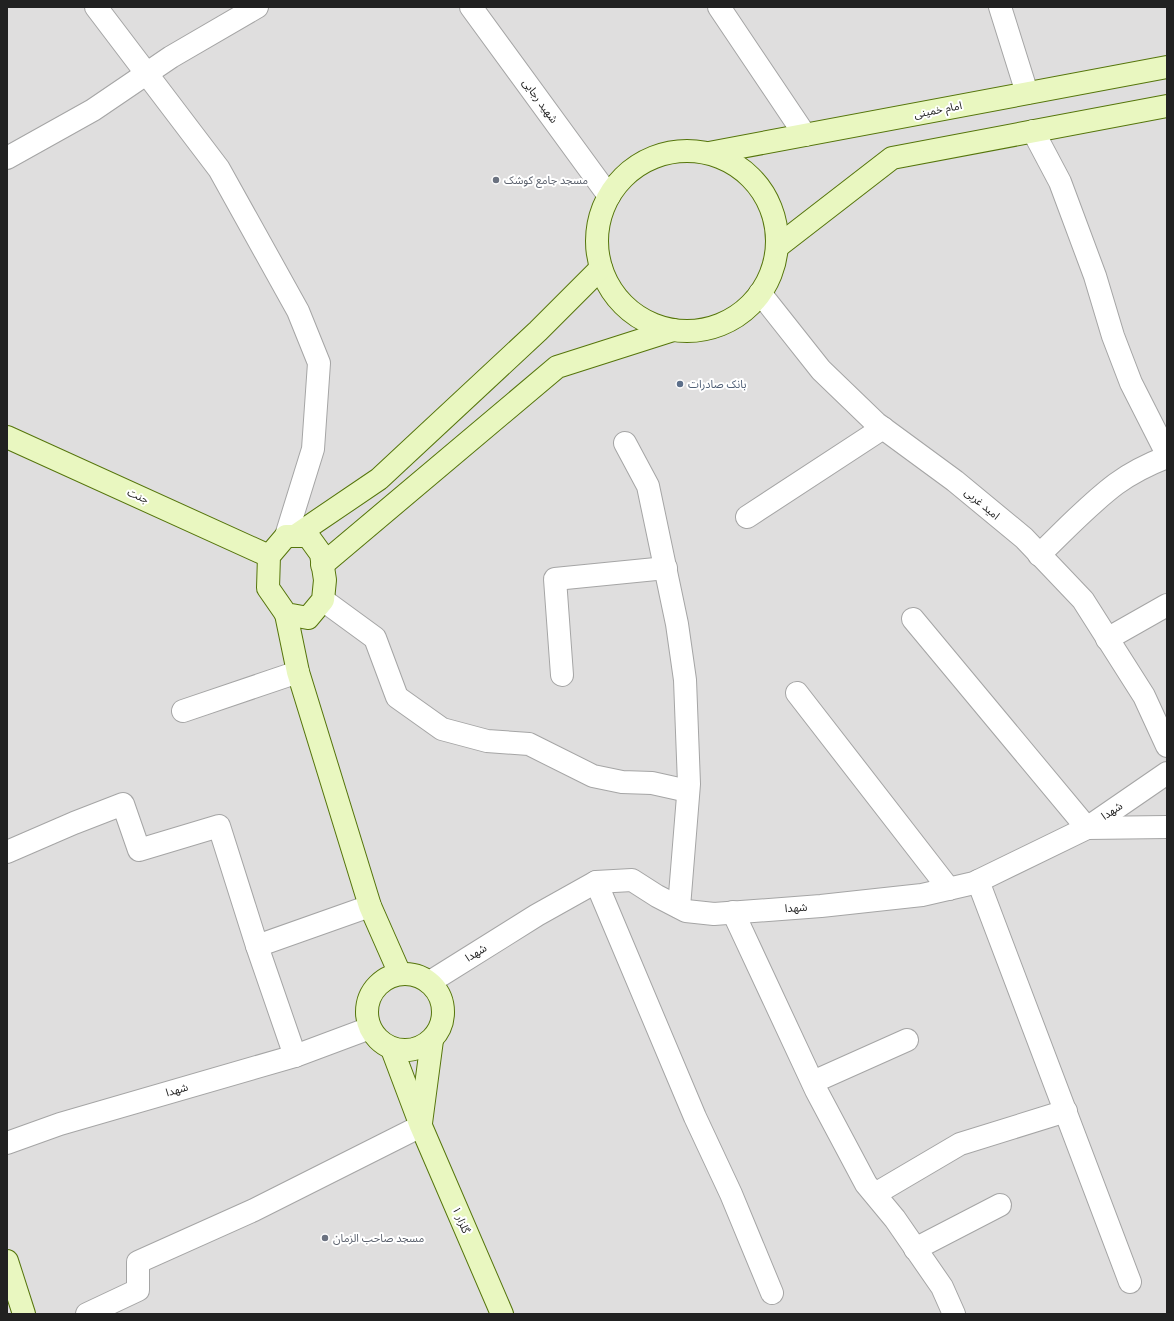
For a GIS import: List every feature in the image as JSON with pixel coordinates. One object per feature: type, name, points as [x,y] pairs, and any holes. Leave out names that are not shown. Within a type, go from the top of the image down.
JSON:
[{"type":"main road","name":"امام خمینی","points":[[709,153],[1167,67]]},
{"type":"main road","points":[[777,247],[892,158],[1167,106]]},
{"type":"main road","points":[[686,151],[709,153],[732,163],[751,178],[766,198],[775,222],[777,247],[772,271],[760,293],[744,311],[722,324],[698,330],[673,330],[650,323],[628,309],[612,290],[601,268],[597,243],[600,218],[609,196],[623,177],[642,163],[663,154],[686,151]]},
{"type":"main road","points":[[400,974],[370,906],[298,672],[286,614],[268,588],[269,556],[290,536],[379,479],[538,331],[601,268]]},
{"type":"main road","points":[[322,565],[557,367],[673,330]]},
{"type":"main road","name":"جنت","points":[[7,436],[269,556]]},
{"type":"main road","points":[[286,614],[308,618],[323,600],[325,580],[320,554],[308,536],[290,536]]},
{"type":"main road","points":[[421,1126],[432,1040],[442,1021],[442,1000],[430,982],[416,975],[400,974],[383,980],[371,993],[366,1010],[370,1028],[379,1040],[392,1048],[414,1050],[432,1040]]},
{"type":"main road","name":"گلزار ۱","points":[[392,1048],[421,1126],[502,1314]]},
{"type":"main road","points":[[7,1261],[24,1314]]},
{"type":"street","points":[[96,7],[219,169],[298,311],[320,363],[312,448],[290,536]]},
{"type":"street","points":[[7,158],[93,110],[171,57],[257,7]]},
{"type":"street","name":"شهید رجایی","points":[[471,7],[609,196]]},
{"type":"street","points":[[719,7],[805,135]]},
{"type":"street","points":[[1000,7],[1028,93]]},
{"type":"street","points":[[1033,131],[1062,190],[1095,276],[1113,336],[1131,383],[1167,456],[1117,483],[1094,501],[1039,555]]},
{"type":"street","name":"امید غربی","points":[[760,293],[821,370],[883,428],[955,481],[1024,538],[1083,600],[1144,696],[1164,734]]},
{"type":"street","points":[[747,517],[883,428]]},
{"type":"street","points":[[625,443],[648,486],[677,624],[685,680],[688,791],[679,907]]},
{"type":"street","points":[[562,675],[555,579],[666,568]]},
{"type":"street","points":[[323,600],[375,638],[396,697],[442,729],[487,741],[529,744],[593,776],[622,782],[652,782],[688,791]]},
{"type":"street","points":[[1107,639],[1167,605]]},
{"type":"street","points":[[914,619],[1087,828],[1167,827]]},
{"type":"street","points":[[183,711],[298,672]]},
{"type":"street","points":[[797,693],[949,889]]},
{"type":"street","name":"شهدا","points":[[430,982],[537,915],[596,882],[632,880],[657,896],[686,911],[714,914],[922,896],[978,881],[1087,828],[1167,773]]},
{"type":"street","points":[[7,852],[123,804],[139,850],[219,826],[257,946],[295,1056]]},
{"type":"street","points":[[978,881],[1130,1282]]},
{"type":"street","points":[[596,882],[731,1194],[772,1293]]},
{"type":"street","points":[[257,946],[370,906]]},
{"type":"street","points":[[733,912],[813,1082],[866,1184],[895,1219],[942,1288],[954,1314]]},
{"type":"street","name":"شهدا","points":[[7,1143],[60,1124],[295,1056],[370,1028]]},
{"type":"street","points":[[813,1082],[907,1040]]},
{"type":"street","points":[[875,1194],[960,1144],[1066,1111]]},
{"type":"street","points":[[87,1314],[138,1290],[138,1262],[254,1210],[421,1126]]},
{"type":"street","points":[[915,1249],[1000,1204]]},
{"type":"shaded area","points":[[7,7],[1167,7],[1167,1314],[7,1314]]},
{"type":"place","name":"مسجد جامع کوشک","points":[[496,180]]},
{"type":"place","name":"بانک صادرات","points":[[680,384]]},
{"type":"place","name":"مسجد صاحب الزمان","points":[[325,1238]]}]
